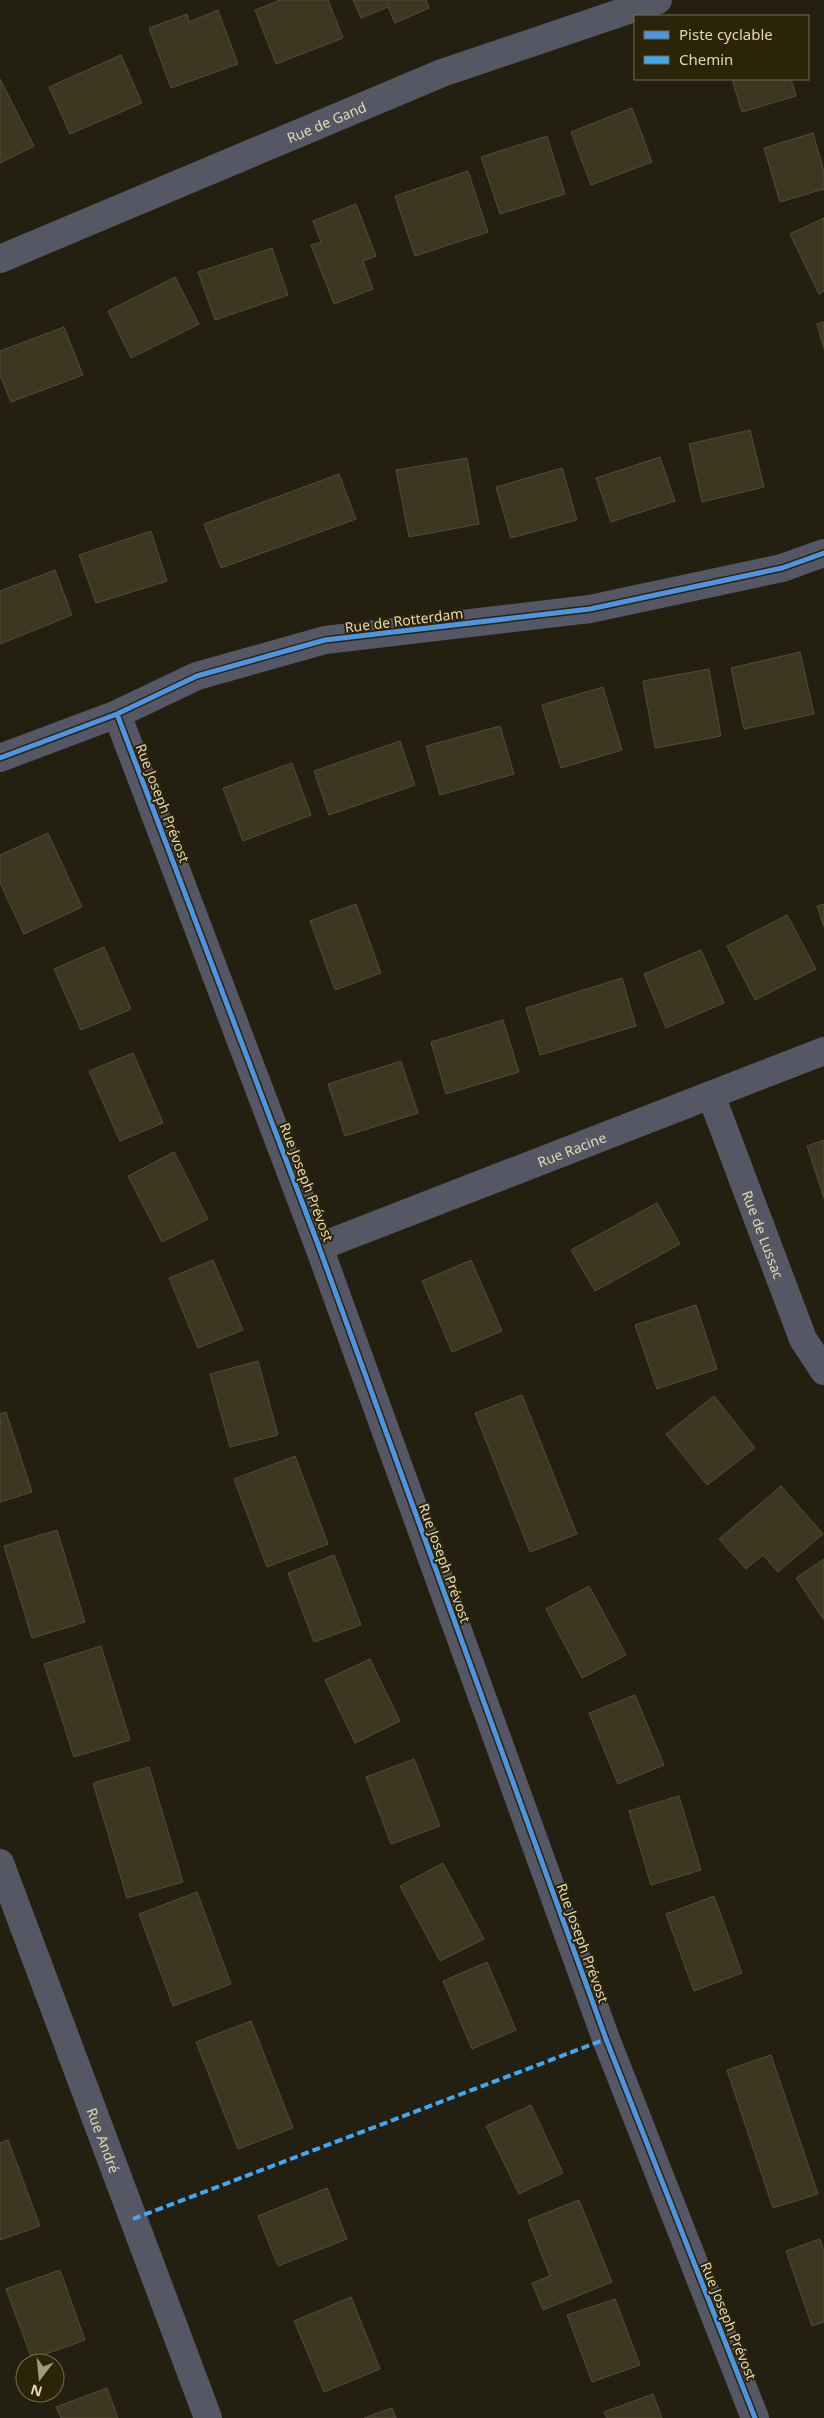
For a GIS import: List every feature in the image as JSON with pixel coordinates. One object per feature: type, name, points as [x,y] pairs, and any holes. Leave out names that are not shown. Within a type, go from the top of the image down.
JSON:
[{"type":"street","name":"Rue de Gand","points":[[0,258],[442,73],[658,0]]},
{"type":"street","name":"Rue de Rotterdam","points":[[0,758],[117,714],[197,676],[325,640],[590,609],[782,568],[824,553]]},
{"type":"street","name":"Rue Joseph Prévost","points":[[117,714],[319,1247],[606,2039],[755,2418]]},
{"type":"street","name":"Rue Racine","points":[[319,1247],[824,1051]]},
{"type":"street","name":"Rue de Lussac","points":[[710,1094],[803,1339],[824,1371]]},
{"type":"street","name":"Rue André","points":[[0,1863],[208,2418]]},
{"type":"building","points":[[281,0],[328,0],[343,38],[276,64],[255,10]]},
{"type":"building","points":[[353,0],[426,0],[429,8],[395,23],[388,7],[361,18]]},
{"type":"building","points":[[218,10],[238,64],[171,88],[149,28],[187,14],[189,22]]},
{"type":"building","points":[[121,55],[142,103],[70,134],[49,87]]},
{"type":"building","points":[[0,79],[34,146],[0,163]]},
{"type":"building","points":[[732,80],[791,80],[796,96],[742,112]]},
{"type":"building","points":[[632,108],[652,162],[591,185],[571,132]]},
{"type":"building","points":[[813,133],[824,172],[824,189],[780,202],[764,148]]},
{"type":"building","points":[[547,136],[565,194],[500,214],[481,157]]},
{"type":"building","points":[[468,171],[488,232],[415,256],[395,196]]},
{"type":"building","points":[[356,204],[376,256],[363,261],[373,289],[334,304],[311,245],[321,242],[313,221]]},
{"type":"building","points":[[824,218],[824,291],[819,294],[790,234]]},
{"type":"building","points":[[272,248],[288,295],[215,320],[198,272]]},
{"type":"building","points":[[175,277],[199,324],[131,358],[108,311]]},
{"type":"building","points":[[824,322],[824,349],[817,324]]},
{"type":"building","points":[[64,327],[83,375],[11,402],[0,375],[0,351]]},
{"type":"building","points":[[750,430],[764,487],[702,502],[689,444]]},
{"type":"building","points":[[660,457],[675,501],[611,522],[596,478]]},
{"type":"building","points":[[467,458],[479,524],[409,537],[396,470]]},
{"type":"building","points":[[562,468],[577,520],[511,538],[496,487]]},
{"type":"building","points":[[339,474],[356,519],[221,568],[204,524]]},
{"type":"building","points":[[151,531],[167,581],[96,603],[79,555]]},
{"type":"building","points":[[55,570],[72,615],[0,644],[0,591]]},
{"type":"building","points":[[800,652],[814,714],[744,729],[731,668]]},
{"type":"building","points":[[709,669],[721,736],[655,748],[643,681]]},
{"type":"building","points":[[603,687],[622,750],[561,768],[542,705]]},
{"type":"building","points":[[500,726],[514,774],[440,795],[426,746]]},
{"type":"building","points":[[400,741],[415,785],[329,815],[314,771]]},
{"type":"building","points":[[292,763],[311,815],[243,841],[223,788]]},
{"type":"building","points":[[48,833],[82,907],[24,934],[0,883],[0,855]]},
{"type":"building","points":[[356,904],[381,973],[335,990],[310,921]]},
{"type":"building","points":[[824,904],[824,927],[817,906]]},
{"type":"building","points":[[787,915],[816,969],[755,1000],[727,946]]},
{"type":"building","points":[[104,947],[131,1009],[81,1030],[54,969]]},
{"type":"building","points":[[701,950],[724,1003],[666,1028],[644,974]]},
{"type":"building","points":[[622,978],[636,1026],[540,1055],[526,1008]]},
{"type":"building","points":[[503,1020],[519,1072],[446,1094],[431,1042]]},
{"type":"building","points":[[133,1053],[163,1123],[120,1141],[89,1071]]},
{"type":"building","points":[[401,1061],[418,1113],[345,1136],[328,1084]]},
{"type":"building","points":[[824,1140],[824,1198],[807,1146]]},
{"type":"building","points":[[174,1152],[208,1219],[162,1242],[128,1176]]},
{"type":"building","points":[[657,1203],[680,1244],[595,1291],[571,1250]]},
{"type":"building","points":[[213,1260],[243,1330],[198,1348],[169,1278]]},
{"type":"building","points":[[471,1260],[502,1331],[452,1352],[422,1281]]},
{"type":"building","points":[[696,1305],[717,1369],[657,1389],[635,1325]]},
{"type":"building","points":[[258,1361],[278,1435],[230,1447],[210,1374]]},
{"type":"building","points":[[522,1395],[577,1534],[530,1552],[475,1413]]},
{"type":"building","points":[[714,1396],[755,1448],[707,1485],[666,1434]]},
{"type":"building","points":[[6,1412],[32,1492],[0,1502],[0,1414]]},
{"type":"building","points":[[295,1456],[328,1544],[267,1567],[234,1479]]},
{"type":"building","points":[[781,1486],[823,1534],[778,1572],[763,1555],[746,1569],[719,1539]]},
{"type":"building","points":[[57,1530],[85,1622],[32,1638],[4,1546]]},
{"type":"building","points":[[334,1555],[361,1625],[314,1642],[288,1573]]},
{"type":"building","points":[[824,1559],[824,1620],[796,1578]]},
{"type":"building","points":[[589,1586],[626,1655],[582,1678],[546,1609]]},
{"type":"building","points":[[101,1646],[130,1740],[74,1757],[44,1664]]},
{"type":"building","points":[[370,1659],[400,1721],[355,1743],[325,1680]]},
{"type":"building","points":[[635,1695],[664,1765],[618,1784],[589,1713]]},
{"type":"building","points":[[414,1759],[440,1826],[391,1844],[366,1777]]},
{"type":"building","points":[[149,1767],[183,1882],[127,1898],[93,1783]]},
{"type":"building","points":[[679,1796],[701,1870],[651,1885],[629,1811]]},
{"type":"building","points":[[443,1863],[484,1939],[440,1961],[400,1886]]},
{"type":"building","points":[[197,1892],[231,1984],[173,2006],[139,1914]]},
{"type":"building","points":[[714,1896],[742,1973],[694,1991],[666,1914]]},
{"type":"building","points":[[487,1962],[516,2030],[472,2049],[443,1981]]},
{"type":"building","points":[[251,2021],[293,2128],[238,2149],[196,2042]]},
{"type":"building","points":[[771,2055],[818,2194],[773,2208],[727,2070]]},
{"type":"building","points":[[531,2105],[563,2173],[519,2194],[486,2126]]},
{"type":"building","points":[[8,2140],[40,2226],[0,2240],[0,2143]]},
{"type":"building","points":[[327,2188],[347,2239],[278,2266],[258,2216]]},
{"type":"building","points":[[579,2200],[612,2282],[543,2310],[532,2283],[550,2276],[528,2220]]},
{"type":"building","points":[[820,2239],[824,2252],[824,2322],[812,2326],[786,2251]]},
{"type":"building","points":[[60,2270],[85,2340],[49,2353],[30,2353],[6,2289]]},
{"type":"building","points":[[351,2297],[380,2369],[324,2392],[294,2321]]},
{"type":"building","points":[[615,2299],[640,2365],[592,2382],[567,2315]]},
{"type":"building","points":[[107,2388],[118,2418],[61,2418],[56,2407]]},
{"type":"building","points":[[653,2394],[662,2418],[607,2418],[604,2412]]},
{"type":"building","points":[[392,2408],[396,2418],[364,2418]]},
{"type":"marked path","points":[[133,2219],[606,2039]]},
{"type":"cycle path","points":[[0,758],[117,714],[197,676],[325,640],[590,609],[782,568],[824,553]]},
{"type":"cycle path","points":[[117,714],[319,1247],[606,2039],[755,2418]]}]
